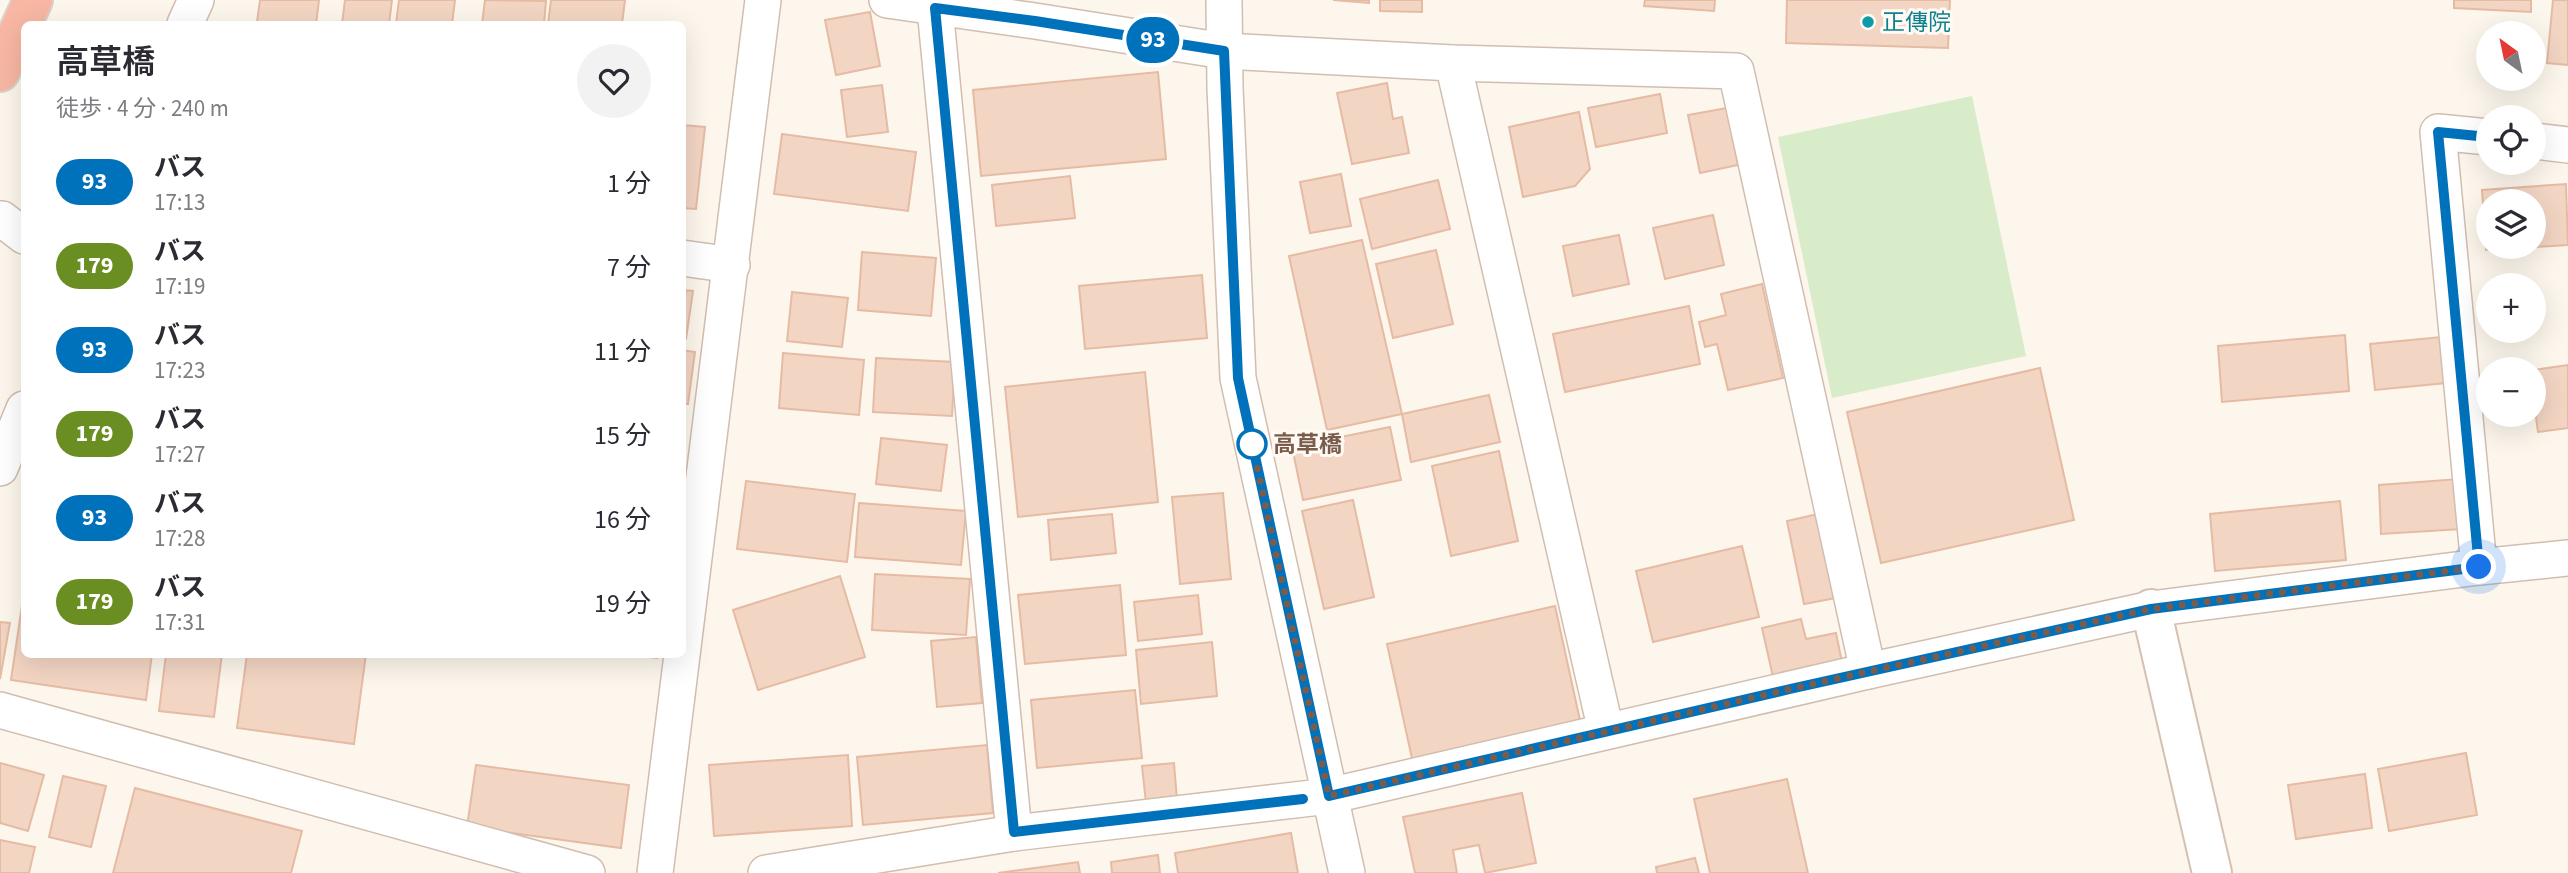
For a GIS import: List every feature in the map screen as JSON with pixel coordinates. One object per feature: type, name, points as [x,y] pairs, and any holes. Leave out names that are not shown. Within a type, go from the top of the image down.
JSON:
[{"type":"highway","points":[[23,21],[33,0]]},
{"type":"highway","points":[[0,72],[21,26]]},
{"type":"street","points":[[186,21],[196,0]]},
{"type":"street","points":[[686,589],[732,265],[763,0]]},
{"type":"street","points":[[887,0],[1224,51],[1736,71],[1868,671]]},
{"type":"street","points":[[1224,0],[1238,378],[1348,873]]},
{"type":"street","points":[[935,8],[1014,832]]},
{"type":"street","points":[[1453,62],[1606,731]]},
{"type":"street","points":[[2476,136],[2438,132],[2479,567]]},
{"type":"street","points":[[2546,142],[2568,145]]},
{"type":"street","points":[[686,259],[732,265]]},
{"type":"street","points":[[11,455],[21,420]]},
{"type":"street","points":[[766,873],[1014,832],[1329,796],[1868,671],[2151,609],[2568,558]]},
{"type":"street","points":[[2151,609],[2212,873]]},
{"type":"street","points":[[655,873],[679,658]]},
{"type":"street","points":[[0,710],[587,873]]},
{"type":"green space","points":[[1972,96],[2026,356],[1832,398],[1778,137]]},
{"type":"building","points":[[260,0],[319,0],[316,21],[257,21]]},
{"type":"building","points":[[345,0],[392,0],[389,21],[342,21]]},
{"type":"building","points":[[399,0],[455,0],[452,21],[396,21]]},
{"type":"building","points":[[485,0],[546,1],[544,21],[482,21]]},
{"type":"building","points":[[551,0],[625,0],[622,21],[548,21]]},
{"type":"building","points":[[1333,0],[1369,0],[1369,3]]},
{"type":"building","points":[[1380,0],[1422,0],[1422,12],[1380,11]]},
{"type":"building","points":[[1645,0],[1715,0],[1714,11],[1644,6]]},
{"type":"building","name":"正傳院","points":[[1787,0],[1950,0],[1948,48],[1786,43]]},
{"type":"building","points":[[2454,0],[2531,0],[2531,12],[2454,8]]},
{"type":"building","points":[[2553,0],[2568,0],[2568,65],[2547,63]]},
{"type":"building","points":[[870,12],[880,66],[836,75],[825,20]]},
{"type":"building","points":[[1158,72],[1166,159],[981,176],[973,90]]},
{"type":"building","points":[[1387,83],[1393,119],[1402,117],[1409,153],[1352,164],[1337,93]]},
{"type":"building","points":[[882,85],[888,132],[847,137],[841,90]]},
{"type":"building","points":[[1660,94],[1667,133],[1596,147],[1588,108]]},
{"type":"building","points":[[1727,108],[1738,165],[1700,173],[1688,115]]},
{"type":"building","points":[[1579,112],[1590,169],[1575,186],[1523,197],[1509,127]]},
{"type":"building","points":[[686,125],[705,127],[696,209],[686,208]]},
{"type":"building","points":[[782,134],[916,152],[908,211],[774,194]]},
{"type":"building","points":[[1341,174],[1351,226],[1310,233],[1300,182]]},
{"type":"building","points":[[1070,176],[1075,218],[996,226],[992,185]]},
{"type":"building","points":[[1438,180],[1450,229],[1372,249],[1360,199]]},
{"type":"building","points":[[2566,184],[2568,245],[2546,246],[2546,189],[2496,189]]},
{"type":"building","points":[[1713,215],[1724,265],[1665,279],[1653,228]]},
{"type":"building","points":[[1619,235],[1629,284],[1573,296],[1563,246]]},
{"type":"building","points":[[1362,240],[1402,414],[1327,430],[1289,256]]},
{"type":"building","points":[[1436,250],[1453,324],[1393,338],[1376,264]]},
{"type":"building","points":[[862,252],[936,258],[931,316],[858,310]]},
{"type":"building","points":[[1202,275],[1207,338],[1085,349],[1079,286]]},
{"type":"building","points":[[1762,284],[1783,378],[1728,390],[1717,344],[1705,347],[1699,322],[1726,315],[1721,294]]},
{"type":"building","points":[[686,290],[693,291],[686,339]]},
{"type":"building","points":[[792,292],[848,298],[842,347],[787,341]]},
{"type":"building","points":[[1689,306],[1700,364],[1565,392],[1553,334]]},
{"type":"building","points":[[2345,335],[2349,391],[2222,402],[2218,346]]},
{"type":"building","points":[[2441,337],[2446,383],[2375,390],[2370,344]]},
{"type":"building","points":[[686,351],[695,352],[686,404]]},
{"type":"building","points":[[783,353],[864,360],[859,415],[779,408]]},
{"type":"building","points":[[876,358],[955,362],[952,416],[873,412]]},
{"type":"building","points":[[2568,365],[2568,428],[2538,432],[2537,427],[2546,427],[2546,368]]},
{"type":"building","points":[[2040,368],[2074,520],[1881,563],[1847,412]]},
{"type":"building","points":[[1145,372],[1158,502],[1018,517],[1005,387]]},
{"type":"building","points":[[1489,395],[1500,442],[1411,462],[1402,414]]},
{"type":"building","points":[[1390,427],[1401,480],[1303,500],[1292,447]]},
{"type":"building","points":[[881,438],[947,445],[941,491],[876,484]]},
{"type":"building","points":[[1499,451],[1518,541],[1451,556],[1432,466]]},
{"type":"building","points":[[2459,479],[2461,529],[2381,534],[2379,485]]},
{"type":"building","points":[[746,481],[855,494],[847,562],[737,549]]},
{"type":"building","points":[[1223,493],[1231,579],[1180,584],[1172,497]]},
{"type":"building","points":[[1353,500],[1374,597],[1324,609],[1302,511]]},
{"type":"building","points":[[2340,501],[2346,560],[2215,571],[2210,514]]},
{"type":"building","points":[[859,503],[966,511],[961,565],[855,557]]},
{"type":"building","points":[[1112,514],[1116,553],[1051,560],[1048,520]]},
{"type":"building","points":[[1818,514],[1836,598],[1804,604],[1787,521]]},
{"type":"building","points":[[1742,546],[1759,617],[1653,642],[1636,571]]},
{"type":"building","points":[[875,574],[970,579],[966,635],[872,630]]},
{"type":"building","points":[[840,576],[865,657],[758,690],[733,610]]},
{"type":"building","points":[[1120,585],[1126,655],[1025,664],[1018,595]]},
{"type":"building","points":[[1198,595],[1202,634],[1138,641],[1134,602]]},
{"type":"building","points":[[1555,606],[1581,725],[1413,763],[1387,644]]},
{"type":"building","points":[[21,612],[21,658],[151,658],[146,700],[11,680]]},
{"type":"building","points":[[1801,619],[1806,639],[1836,633],[1842,662],[1773,677],[1762,628]]},
{"type":"building","points":[[0,622],[10,623],[0,679]]},
{"type":"building","points":[[976,637],[982,703],[937,707],[931,641]]},
{"type":"building","points":[[1212,642],[1217,696],[1141,704],[1136,650]]},
{"type":"building","points":[[166,658],[221,658],[214,717],[159,711]]},
{"type":"building","points":[[246,658],[365,658],[354,744],[237,728]]},
{"type":"building","points":[[1135,690],[1142,758],[1037,768],[1031,700]]},
{"type":"building","points":[[987,745],[993,813],[863,825],[857,757]]},
{"type":"building","points":[[2466,753],[2477,815],[2389,831],[2378,769]]},
{"type":"building","points":[[848,755],[852,826],[714,836],[709,765]]},
{"type":"building","points":[[0,763],[44,775],[28,831],[0,823]]},
{"type":"building","points":[[1174,763],[1177,800],[1146,803],[1142,766]]},
{"type":"building","points":[[476,765],[629,785],[621,848],[467,827]]},
{"type":"building","points":[[2365,774],[2372,828],[2296,839],[2288,785]]},
{"type":"building","points":[[63,776],[106,786],[91,847],[49,837]]},
{"type":"building","points":[[1787,779],[1808,873],[1710,873],[1694,799]]},
{"type":"building","points":[[135,788],[302,831],[291,873],[113,873]]},
{"type":"building","points":[[1522,793],[1536,863],[1485,873],[1479,845],[1453,850],[1457,873],[1415,873],[1403,817]]},
{"type":"building","points":[[1291,833],[1298,873],[1178,873],[1175,853]]},
{"type":"building","points":[[0,840],[35,847],[29,873],[0,873]]},
{"type":"building","points":[[1158,855],[1160,873],[1112,873],[1111,862]]},
{"type":"building","points":[[1695,858],[1699,873],[1657,873],[1656,867]]},
{"type":"building","points":[[1078,862],[1080,873],[998,873]]},
{"type":"bus line","name":"93","points":[[1303,799],[1014,832],[935,8],[1224,51],[1238,378],[1329,796],[2151,609],[2479,567],[2438,132],[2476,136]]},
{"type":"place","name":"正傳院","points":[[1868,22]]},
{"type":"place","name":"高草橋","points":[[1252,444]]},
{"type":"route","points":[[1252,444],[1329,796],[2151,609],[2479,567]]}]
